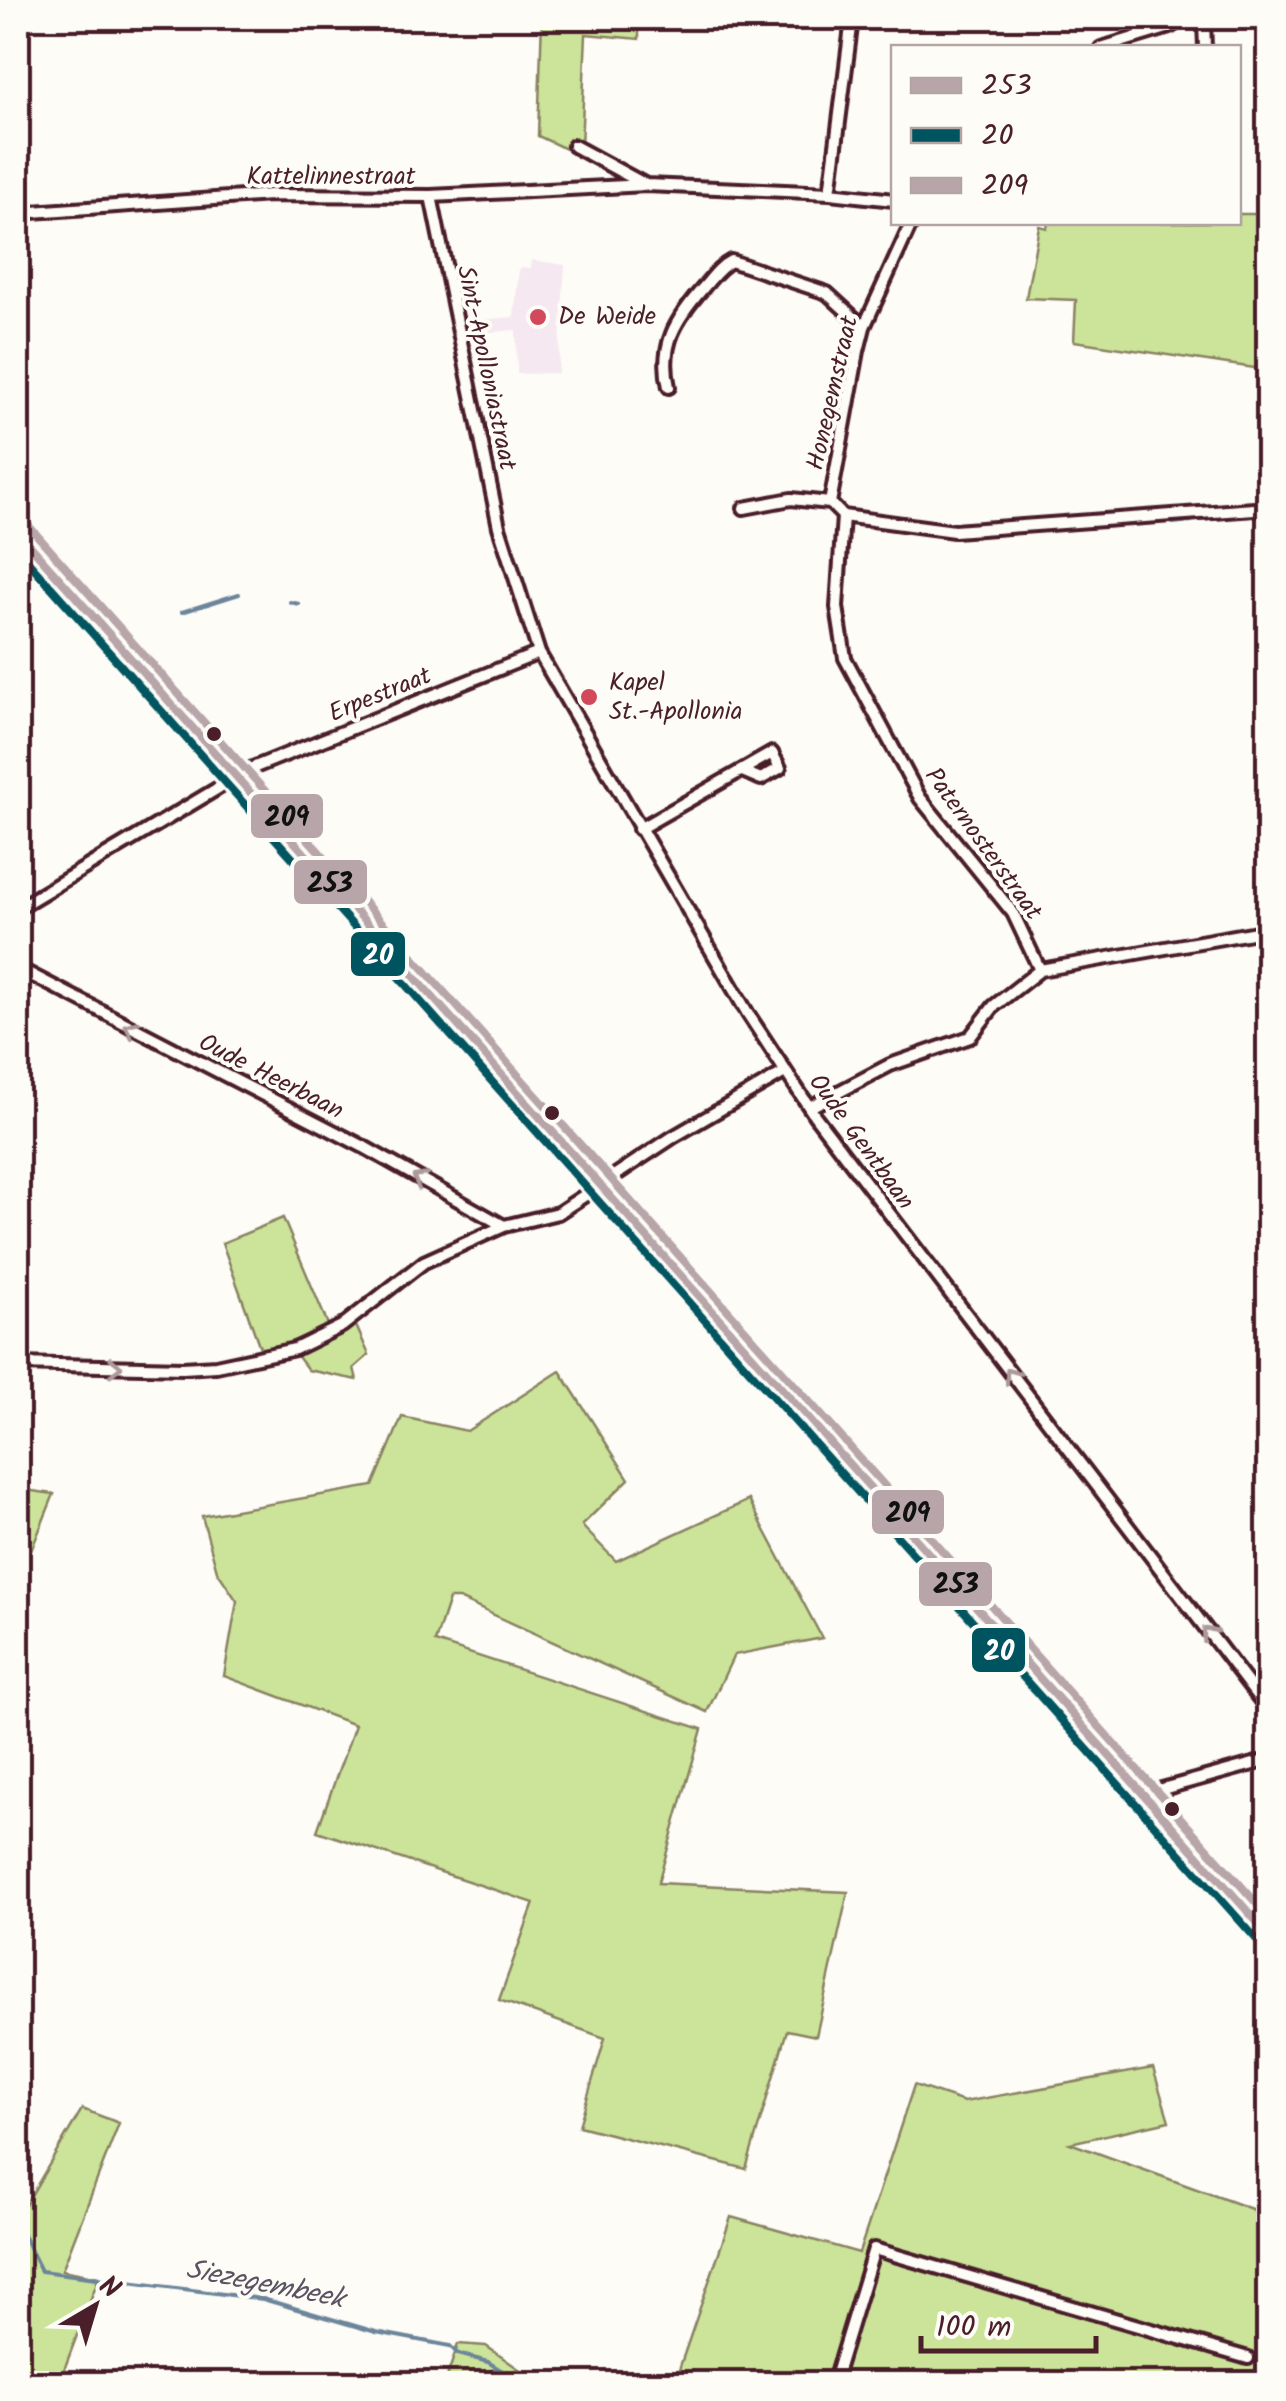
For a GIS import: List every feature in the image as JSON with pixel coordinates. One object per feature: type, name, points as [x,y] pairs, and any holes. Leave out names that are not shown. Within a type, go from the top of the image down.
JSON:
[{"type":"main road","points":[[18,532],[1268,1934]]},
{"type":"street","points":[[1112,45],[1170,27],[1184,18]]},
{"type":"street","points":[[1199,18],[1204,22],[1205,45]]},
{"type":"street","points":[[830,192],[852,19]]},
{"type":"street","name":"Kattelinnestraat","points":[[574,146],[646,185]]},
{"type":"street","name":"Kattelinnestraat","points":[[18,213],[270,196],[431,196],[646,185],[830,192],[891,200]]},
{"type":"street","name":"Sint-Apolloniastraat","points":[[431,196],[506,546]]},
{"type":"street","name":"Honegemstraat","points":[[843,516],[830,504],[864,326],[911,225]]},
{"type":"street","points":[[669,387],[664,367],[670,332],[678,318],[731,261],[827,293],[864,326]]},
{"type":"street","points":[[744,508],[791,500],[830,504]]},
{"type":"street","points":[[843,516],[931,531],[1268,508]]},
{"type":"street","name":"Paternosterstraat","points":[[843,516],[836,607],[844,658],[920,798],[1013,913],[1040,970]]},
{"type":"street","name":"Oude Gentbaan","points":[[506,546],[539,653],[785,1072],[1268,1710]]},
{"type":"street","name":"Erpestraat","points":[[18,908],[238,777],[539,653]]},
{"type":"street","points":[[640,829],[742,770]]},
{"type":"street","points":[[810,1106],[890,1065],[970,1037],[1004,997],[1040,970],[1268,930]]},
{"type":"street","name":"Oude Heerbaan","points":[[18,968],[364,1147],[504,1226]]},
{"type":"street","points":[[18,1364],[174,1368],[259,1358],[295,1349],[342,1326],[424,1262],[504,1226],[558,1213],[600,1189],[673,1137],[785,1072]]},
{"type":"street","points":[[1144,1794],[1268,1760]]},
{"type":"street","points":[[833,2384],[874,2249],[1248,2358]]},
{"type":"shaded area","name":"De Weide","points":[[532,260],[565,265],[558,373],[517,374],[516,330],[468,334],[468,321],[514,317],[519,268],[531,268]]},
{"type":"green space","points":[[542,18],[639,18],[639,39],[586,34],[581,146],[574,143],[570,151],[538,136]]},
{"type":"green space","points":[[1241,214],[1268,214],[1268,370],[1074,341],[1076,300],[1026,298],[1039,226],[1241,225]]},
{"type":"green space","points":[[283,1218],[329,1327],[262,1353],[222,1243]]},
{"type":"green space","points":[[354,1321],[369,1355],[354,1368],[357,1380],[308,1370],[296,1354]]},
{"type":"green space","points":[[560,1371],[629,1479],[582,1525],[616,1561],[749,1500],[822,1638],[734,1655],[707,1712],[459,1599],[449,1599],[435,1642],[702,1729],[658,1883],[848,1892],[816,2036],[787,2030],[746,2169],[579,2126],[605,2038],[499,2000],[534,1903],[317,1831],[355,1725],[224,1676],[237,1601],[217,1571],[202,1516],[373,1486],[402,1417],[467,1431]]},
{"type":"green space","points":[[18,1489],[54,1494],[18,1583]]},
{"type":"green space","points":[[1153,2068],[1169,2121],[1070,2143],[1268,2215],[1268,2383],[674,2384],[731,2217],[859,2253],[914,2085],[964,2102]]},
{"type":"green space","points":[[82,2109],[119,2123],[62,2270],[99,2277],[59,2383],[18,2383],[18,2194],[23,2209]]},
{"type":"green space","points":[[458,2344],[486,2346],[539,2383],[513,2383],[495,2369],[445,2383]]},
{"type":"waterway","points":[[1234,517],[1267,515]]},
{"type":"waterway","points":[[1195,520],[1222,518]]},
{"type":"waterway","points":[[1173,523],[1191,521]]},
{"type":"waterway","points":[[182,612],[239,594]]},
{"type":"waterway","points":[[290,602],[299,604]]},
{"type":"waterway","name":"Siezegembeek","points":[[18,2225],[41,2271],[263,2299],[376,2332],[450,2346],[458,2354],[488,2362],[523,2384]]},
{"type":"transit line","name":"209","points":[[27,524],[1268,1916]]},
{"type":"transit line","name":"253","points":[[18,532],[1268,1934]]},
{"type":"transit line","name":"20","points":[[18,550],[1259,1942]]},
{"type":"place","name":"De Weide","points":[[538,317]]},
{"type":"place","name":"Kapel St.-Apollonia","points":[[589,697]]}]
